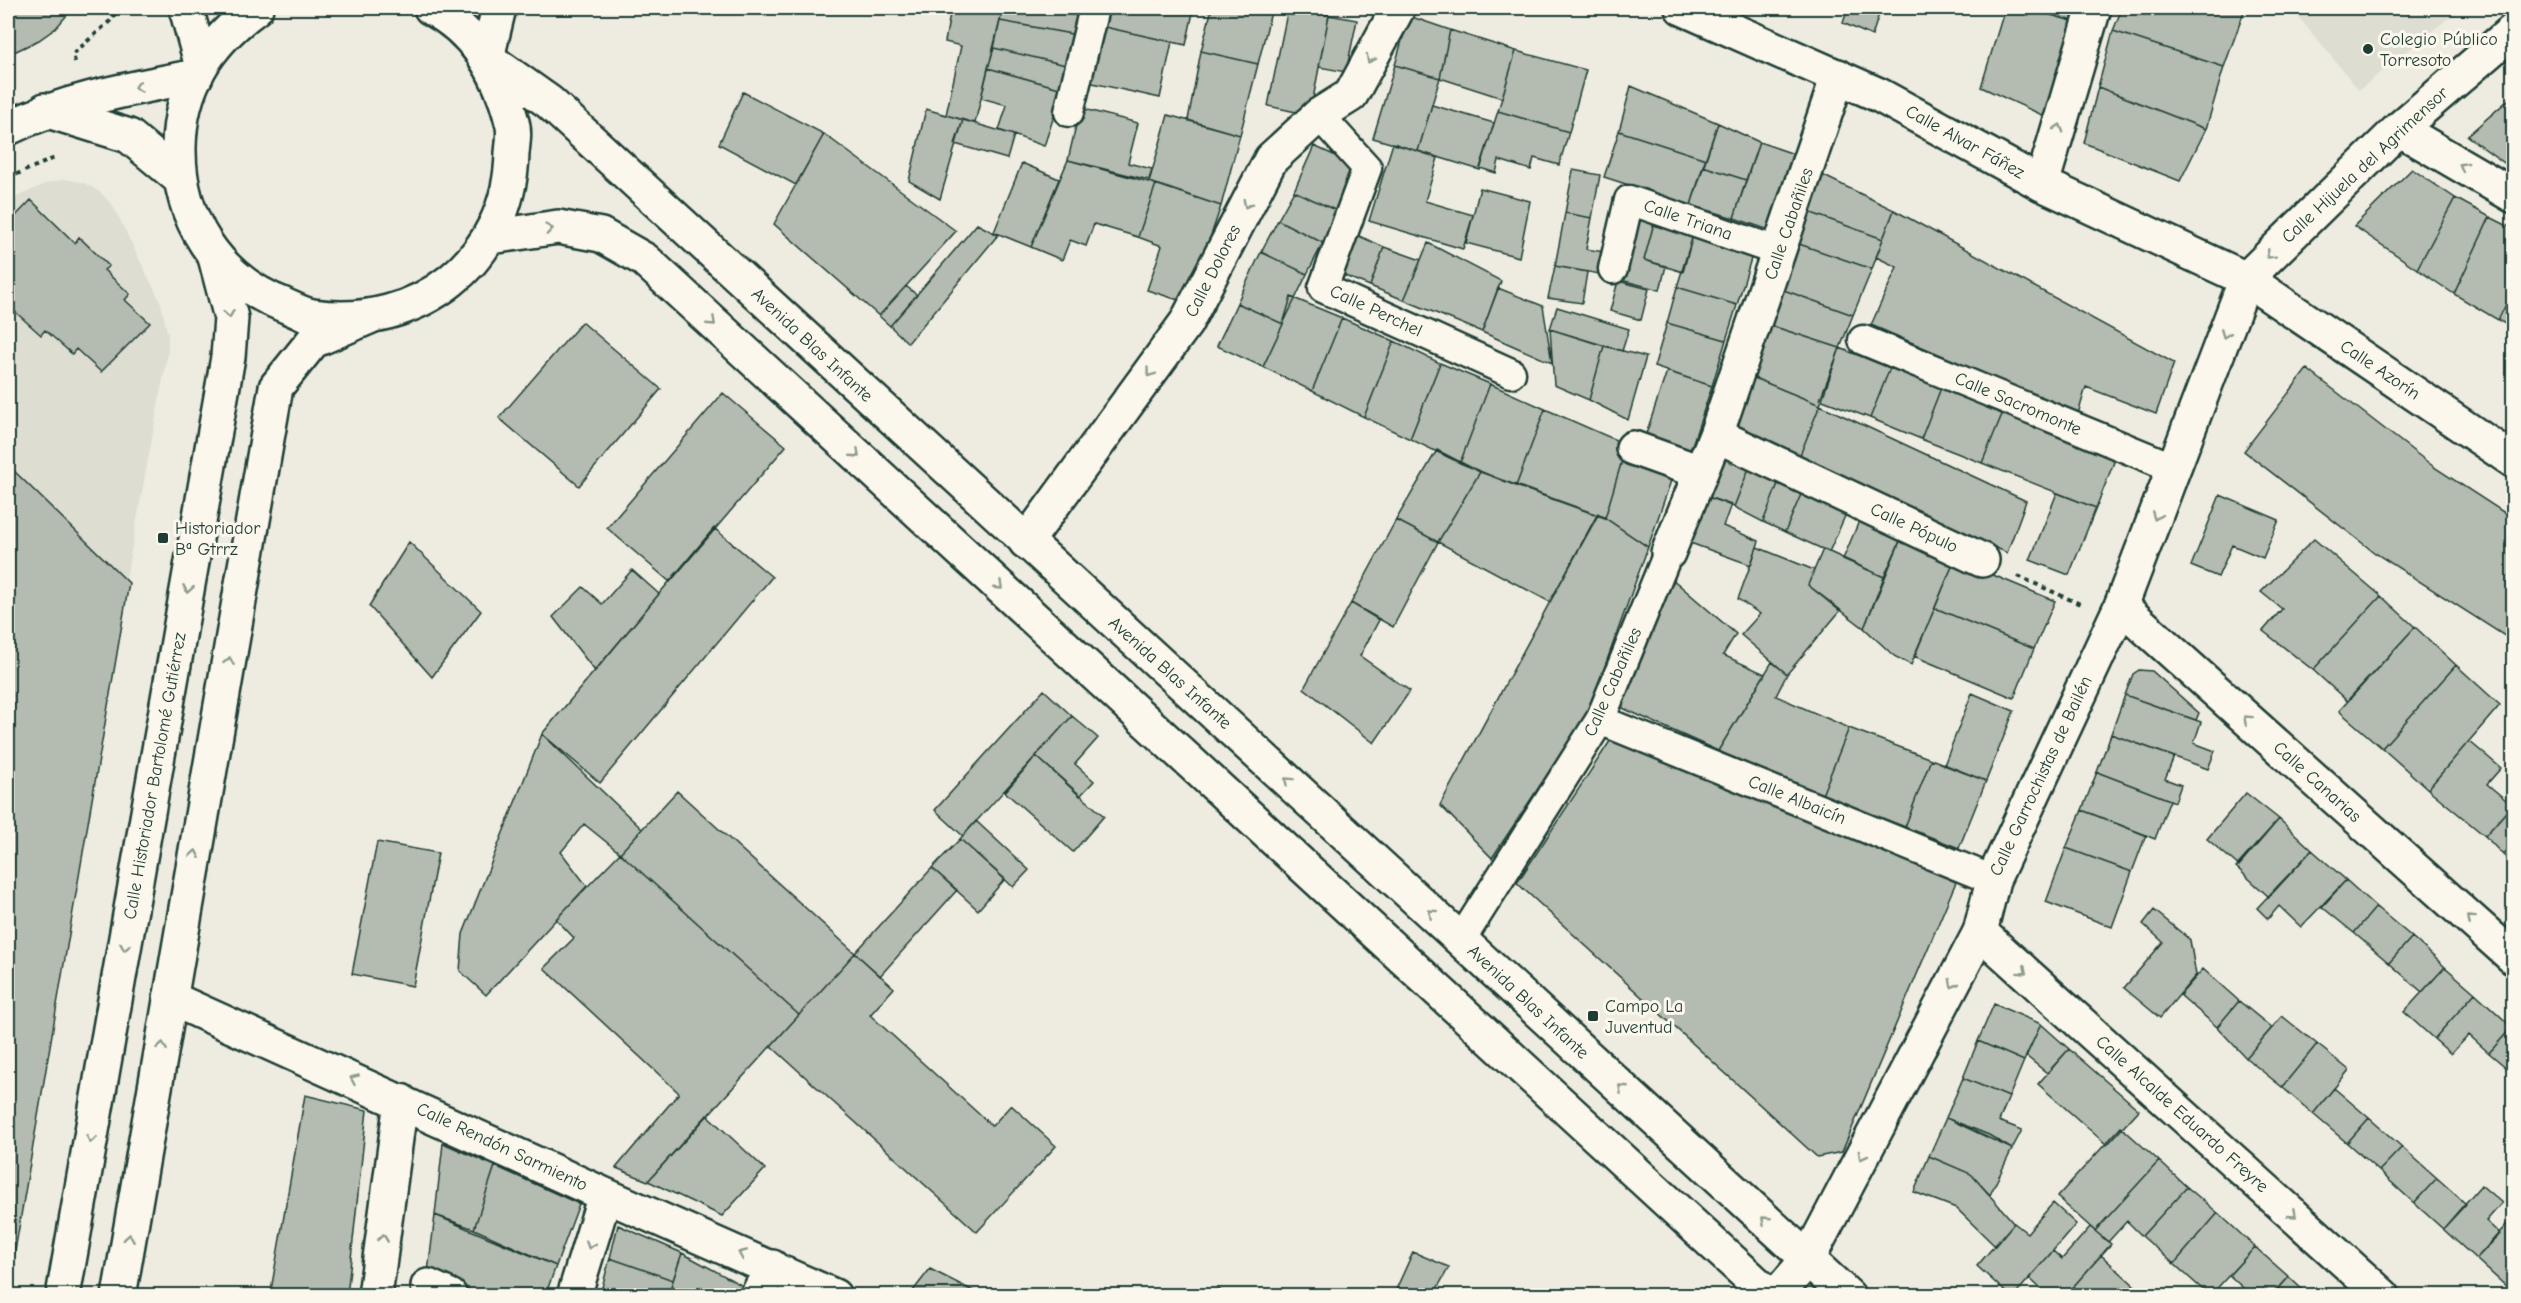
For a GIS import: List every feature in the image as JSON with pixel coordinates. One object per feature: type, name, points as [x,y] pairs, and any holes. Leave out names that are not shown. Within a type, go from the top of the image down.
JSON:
[{"type":"street","points":[[186,8],[198,69]]},
{"type":"street","points":[[256,8],[230,27],[198,69],[180,118],[178,177],[192,220],[215,257],[258,295],[312,316],[369,317]]},
{"type":"street","points":[[119,1296],[276,387],[313,341],[369,317],[417,303],[459,276],[491,237],[512,183],[513,123],[487,58],[450,18],[431,8]]},
{"type":"street","points":[[487,58],[499,8]]},
{"type":"street","points":[[1069,112],[1094,8]]},
{"type":"street","name":"Calle Dolores","points":[[1026,542],[1186,323],[1271,159],[1318,115],[1351,95],[1398,8]]},
{"type":"street","name":"Calle Alvar Fáñez","points":[[1682,8],[1879,95],[2042,184],[2246,279]]},
{"type":"street","points":[[2042,184],[2094,8]]},
{"type":"street","name":"Calle Hijuela del Agrimensor","points":[[2246,279],[2399,129],[2514,30]]},
{"type":"street","name":"Avenida Blas Infante","points":[[487,58],[549,102],[1848,1296]]},
{"type":"street","points":[[8,128],[45,110],[198,69]]},
{"type":"street","name":"Calle Cabañiles","points":[[1461,940],[1600,720],[1716,435],[1838,76]]},
{"type":"street","points":[[45,110],[129,136],[178,177]]},
{"type":"street","name":"Calle Perchel","points":[[1318,115],[1367,168],[1323,288],[1511,373]]},
{"type":"street","points":[[2399,129],[2514,196]]},
{"type":"street","name":"Calle Triana","points":[[1612,268],[1629,200],[1780,252]]},
{"type":"street","points":[[491,237],[558,227],[601,234],[645,260],[1770,1296]]},
{"type":"street","name":"Calle Historiador Bartolomé Gutiérrez","points":[[63,1296],[228,357],[231,318],[215,257]]},
{"type":"street","name":"Calle Azorín","points":[[2246,279],[2514,461]]},
{"type":"street","name":"Calle Garrochistas de Bailén","points":[[1776,1296],[1808,1259],[1980,932],[1993,880],[2117,613],[2246,279]]},
{"type":"street","name":"Calle Sacromonte","points":[[1863,340],[2174,468]]},
{"type":"street","name":"Calle Pópulo","points":[[1716,435],[1982,560]]},
{"type":"street","points":[[1633,448],[1700,472]]},
{"type":"street","name":"Calle Canarias","points":[[2117,613],[2514,958]]},
{"type":"street","name":"Calle Albaicín","points":[[1600,720],[1993,880]]},
{"type":"street","name":"Calle Alcalde Eduardo Freyre","points":[[1980,932],[2383,1296]]},
{"type":"street","name":"Calle Rendón Sarmiento","points":[[170,998],[401,1101],[605,1196],[834,1296]]},
{"type":"street","points":[[375,1296],[401,1101]]},
{"type":"street","points":[[574,1296],[605,1196]]},
{"type":"street","points":[[757,1296],[772,1267]]},
{"type":"path","points":[[1982,560],[2117,613]]},
{"type":"shaded area","name":"Colegio Público Torresoto","points":[[2291,8],[2461,8],[2359,90]]},
{"type":"shaded area","points":[[65,179],[84,183],[100,192],[113,206],[161,303],[168,336],[168,352],[126,579],[129,583],[8,1292],[8,201],[47,183]]},
{"type":"building","points":[[8,8],[73,8],[56,28],[39,40],[8,55]]},
{"type":"building","points":[[951,8],[1003,8],[975,123],[946,115],[961,46],[945,42]]},
{"type":"building","points":[[1003,8],[1029,8],[1082,16],[1077,35],[1000,21]]},
{"type":"building","points":[[1029,8],[1084,8],[1082,16]]},
{"type":"building","points":[[1104,8],[1194,8],[1186,45],[1100,26]]},
{"type":"building","points":[[1195,8],[1272,8],[1258,64],[1201,51],[1211,12]]},
{"type":"building","points":[[1288,8],[1329,15],[1310,115],[1268,106]]},
{"type":"building","points":[[1848,8],[1881,8],[1872,36],[1843,23]]},
{"type":"building","points":[[2005,8],[2026,8],[2081,23],[2053,120],[1981,87]]},
{"type":"building","points":[[2026,8],[2075,8],[2072,21]]},
{"type":"building","points":[[2122,8],[2245,9],[2224,67],[2113,31]]},
{"type":"building","points":[[1329,15],[1357,20],[1346,72],[1319,67]]},
{"type":"building","points":[[1409,16],[1450,30],[1440,78],[1395,65]]},
{"type":"building","points":[[1000,21],[1077,35],[1070,66],[994,48]]},
{"type":"building","points":[[1100,26],[1172,42],[1160,98],[1088,82]]},
{"type":"building","points":[[1450,30],[1516,51],[1502,98],[1440,78]]},
{"type":"building","points":[[2113,31],[2224,67],[2206,129],[2098,87]]},
{"type":"building","points":[[994,48],[1070,66],[1063,89],[988,68]]},
{"type":"building","points":[[1201,51],[1258,64],[1240,135],[1188,120]]},
{"type":"building","points":[[1516,51],[1586,70],[1569,132],[1498,111]]},
{"type":"building","points":[[1395,65],[1440,78],[1418,151],[1373,138]]},
{"type":"building","points":[[988,68],[1063,89],[1044,146],[999,130],[1007,105],[981,98]]},
{"type":"building","points":[[1631,86],[1718,123],[1706,159],[1619,131]]},
{"type":"building","points":[[2098,87],[2206,129],[2180,181],[2084,143]]},
{"type":"building","points":[[743,92],[824,134],[796,185],[719,144]]},
{"type":"building","points":[[2514,95],[2514,170],[2467,136]]},
{"type":"building","points":[[1432,105],[1494,123],[1480,170],[1418,151]]},
{"type":"building","points":[[1080,108],[1138,123],[1128,163],[1152,169],[1149,180],[1068,160]]},
{"type":"building","points":[[926,109],[963,120],[940,199],[909,181]]},
{"type":"building","points":[[1498,111],[1569,132],[1559,165],[1534,158],[1531,170],[1499,160],[1496,173],[1480,168]]},
{"type":"building","points":[[1168,115],[1240,135],[1221,206],[1149,182]]},
{"type":"building","points":[[963,120],[1014,135],[1007,159],[955,144]]},
{"type":"building","points":[[1718,123],[1759,142],[1746,180],[1703,166]]},
{"type":"building","points":[[1619,131],[1706,159],[1691,205],[1604,177]]},
{"type":"building","points":[[824,134],[956,231],[879,316],[774,224]]},
{"type":"building","points":[[1759,142],[1800,156],[1775,232],[1734,218]]},
{"type":"building","points":[[1393,143],[1438,158],[1425,201],[1473,215],[1463,249],[1369,221]]},
{"type":"building","points":[[1314,146],[1358,166],[1337,211],[1294,191]]},
{"type":"building","points":[[1068,160],[1156,184],[1138,237],[1094,224],[1086,246],[1070,240],[1062,260],[1031,247]]},
{"type":"building","points":[[1022,163],[1059,179],[1031,247],[994,232]]},
{"type":"building","points":[[1703,166],[1746,180],[1734,218],[1691,205]]},
{"type":"building","points":[[2412,169],[2455,198],[2417,269],[2354,226]]},
{"type":"building","points":[[1573,170],[1600,175],[1592,218],[1565,213]]},
{"type":"building","points":[[1818,173],[1894,210],[1883,239],[1806,211]]},
{"type":"building","points":[[1156,184],[1221,206],[1188,303],[1147,290],[1162,246],[1138,237]]},
{"type":"building","points":[[1480,188],[1530,201],[1519,257],[1466,243]]},
{"type":"building","points":[[1294,191],[1337,211],[1323,243],[1278,220]]},
{"type":"building","points":[[2455,198],[2490,217],[2454,294],[2417,269]]},
{"type":"building","points":[[31,200],[75,243],[79,237],[109,266],[104,270],[130,294],[125,300],[150,323],[101,372],[76,349],[72,354],[45,330],[41,335],[12,309],[8,313],[8,224]]},
{"type":"building","points":[[1894,210],[2174,363],[2156,414],[2086,387],[2078,414],[1871,325],[1897,267],[1876,257]]},
{"type":"building","points":[[1806,211],[1883,239],[1872,269],[1796,243]]},
{"type":"building","points":[[1565,213],[1592,218],[1586,249],[1610,253],[1605,275],[1555,266]]},
{"type":"building","points":[[1629,216],[1654,223],[1644,260],[1666,266],[1660,290],[1613,278]]},
{"type":"building","points":[[2490,217],[2514,229],[2514,289],[2498,320],[2454,294]]},
{"type":"building","points":[[1278,220],[1323,243],[1307,274],[1261,252]]},
{"type":"building","points":[[1654,223],[1693,235],[1683,272],[1644,260]]},
{"type":"building","points":[[977,224],[998,235],[908,343],[890,326]]},
{"type":"building","points":[[1350,232],[1384,247],[1370,286],[1335,272]]},
{"type":"building","points":[[1693,235],[1753,252],[1737,305],[1677,287]]},
{"type":"building","points":[[1428,243],[1501,281],[1482,332],[1404,300]]},
{"type":"building","points":[[1796,243],[1872,269],[1853,315],[1781,289]]},
{"type":"building","points":[[1384,247],[1421,260],[1404,300],[1370,286]]},
{"type":"building","points":[[1261,252],[1307,274],[1283,324],[1237,303]]},
{"type":"building","points":[[1555,266],[1587,272],[1582,303],[1548,298]]},
{"type":"building","points":[[1618,281],[1649,289],[1641,320],[1610,311]]},
{"type":"building","points":[[906,286],[917,295],[890,326],[879,316]]},
{"type":"building","points":[[1677,287],[1737,305],[1726,340],[1667,323]]},
{"type":"building","points":[[1498,288],[1543,306],[1552,363],[1482,332]]},
{"type":"building","points":[[1781,289],[1853,315],[1840,348],[1769,325]]},
{"type":"building","points":[[2514,289],[2514,329],[2498,320]]},
{"type":"building","points":[[1291,297],[1342,318],[1312,391],[1263,367],[1283,324]]},
{"type":"building","points":[[1237,303],[1283,324],[1263,367],[1217,346]]},
{"type":"building","points":[[1557,307],[1629,329],[1622,351],[1550,329]]},
{"type":"building","points":[[1342,318],[1394,341],[1364,417],[1312,391]]},
{"type":"building","points":[[582,322],[661,389],[579,486],[499,418]]},
{"type":"building","points":[[1667,323],[1726,340],[1712,386],[1654,367]]},
{"type":"building","points":[[1769,325],[1840,348],[1820,405],[1752,377]]},
{"type":"building","points":[[1550,329],[1604,346],[1589,400],[1554,385]]},
{"type":"building","points":[[1394,341],[1440,363],[1410,439],[1364,417]]},
{"type":"building","points":[[1604,346],[1646,357],[1628,420],[1589,400]]},
{"type":"building","points":[[1840,348],[1890,368],[1870,418],[1820,399]]},
{"type":"building","points":[[1440,363],[1490,384],[1460,463],[1410,439]]},
{"type":"building","points":[[1890,368],[1941,388],[1921,439],[1870,418]]},
{"type":"building","points":[[2307,369],[2434,467],[2514,519],[2514,642],[2375,553],[2244,451]]},
{"type":"building","points":[[1667,371],[1712,386],[1689,454],[1644,440]]},
{"type":"building","points":[[1752,377],[1820,405],[1800,455],[1737,426]]},
{"type":"building","points":[[1490,384],[1545,409],[1516,486],[1460,463]]},
{"type":"building","points":[[1941,388],[2003,412],[1982,463],[1921,439]]},
{"type":"building","points":[[723,393],[786,446],[670,582],[607,528]]},
{"type":"building","points":[[1820,405],[2026,501],[2007,553],[1800,455]]},
{"type":"building","points":[[1545,409],[1616,440],[1623,457],[1605,518],[1516,486]]},
{"type":"building","points":[[2003,412],[2116,457],[2096,508],[1982,463]]},
{"type":"building","points":[[1718,448],[1751,463],[1734,507],[1700,494]]},
{"type":"building","points":[[1437,450],[1480,472],[1438,542],[1396,520]]},
{"type":"building","points":[[1623,457],[1674,472],[1648,547],[1605,518]]},
{"type":"building","points":[[1751,463],[1781,476],[1763,522],[1734,507]]},
{"type":"building","points":[[8,465],[129,583],[8,1292]]},
{"type":"building","points":[[1480,472],[1598,515],[1550,602],[1438,542]]},
{"type":"building","points":[[1781,476],[1805,485],[1785,532],[1763,522]]},
{"type":"building","points":[[1805,485],[1850,505],[1829,552],[1785,532]]},
{"type":"building","points":[[2057,493],[2096,508],[2069,575],[2030,560]]},
{"type":"building","points":[[1700,494],[1731,505],[1723,526],[1759,541],[1751,565],[1682,540]]},
{"type":"building","points":[[2220,495],[2279,520],[2263,558],[2232,545],[2218,577],[2191,566]]},
{"type":"building","points":[[1598,513],[1648,547],[1588,713],[1492,858],[1440,805]]},
{"type":"building","points":[[1862,514],[1903,534],[1884,577],[1843,559]]},
{"type":"building","points":[[1396,520],[1438,542],[1393,627],[1351,603]]},
{"type":"building","points":[[714,528],[772,577],[600,783],[542,734]]},
{"type":"building","points":[[1903,534],[1955,559],[1911,665],[1894,656],[1864,628]]},
{"type":"building","points":[[2314,539],[2381,596],[2313,670],[2263,631],[2282,609],[2261,592]]},
{"type":"building","points":[[409,542],[481,611],[432,677],[369,606]]},
{"type":"building","points":[[1757,547],[1814,570],[1808,585],[1840,611],[1787,674],[1741,635],[1760,614],[1738,599]]},
{"type":"building","points":[[1823,549],[1884,577],[1864,628],[1808,585]]},
{"type":"building","points":[[1955,559],[2055,601],[2034,649],[1935,608]]},
{"type":"building","points":[[632,570],[659,594],[595,671],[553,617],[583,587],[602,604]]},
{"type":"building","points":[[1670,577],[1736,634],[1723,655],[1765,674],[1718,751],[1616,705]]},
{"type":"building","points":[[2381,596],[2415,627],[2347,701],[2313,670]]},
{"type":"building","points":[[1351,603],[1379,620],[1360,656],[1410,691],[1374,743],[1304,688]]},
{"type":"building","points":[[1935,608],[2034,649],[2014,698],[1914,656]]},
{"type":"building","points":[[2415,627],[2456,665],[2382,748],[2339,711]]},
{"type":"building","points":[[1772,662],[1787,674],[1776,696],[1849,728],[1822,795],[1718,751]]},
{"type":"building","points":[[2456,665],[2500,705],[2428,789],[2382,748]]},
{"type":"building","points":[[2139,670],[2152,671],[2199,713],[2196,720],[2125,695],[2133,674]]},
{"type":"building","points":[[1044,690],[1072,716],[963,836],[935,810]]},
{"type":"building","points":[[1972,693],[2014,711],[1986,781],[1944,765]]},
{"type":"building","points":[[2125,695],[2201,722],[2194,743],[2215,751],[2208,769],[2111,734]]},
{"type":"building","points":[[1072,716],[1098,738],[1075,764],[1094,781],[1080,796],[1036,756]]},
{"type":"building","points":[[1849,728],[1931,759],[1905,827],[1822,795]]},
{"type":"building","points":[[542,734],[642,829],[620,853],[584,824],[561,852],[587,886],[486,995],[460,971],[463,934]]},
{"type":"building","points":[[2111,734],[2174,757],[2165,779],[2181,785],[2175,802],[2097,772]]},
{"type":"building","points":[[1614,735],[1956,882],[1842,1152],[1817,1157],[1517,883]]},
{"type":"building","points":[[2469,741],[2501,768],[2487,784],[2512,805],[2485,836],[2428,789]]},
{"type":"building","points":[[1036,756],[1104,816],[1073,852],[1005,792]]},
{"type":"building","points":[[1931,759],[1986,781],[1959,848],[1905,827]]},
{"type":"building","points":[[2097,772],[2170,800],[2155,839],[2082,810]]},
{"type":"building","points":[[677,791],[855,953],[799,1015],[620,853]]},
{"type":"building","points":[[2246,793],[2279,819],[2239,866],[2207,839]]},
{"type":"building","points":[[2514,803],[2514,842],[2503,855],[2485,836]]},
{"type":"building","points":[[2082,810],[2146,835],[2132,872],[2066,848]]},
{"type":"building","points":[[2279,819],[2312,850],[2269,897],[2236,867]]},
{"type":"building","points":[[976,821],[1029,870],[1013,887],[960,839]]},
{"type":"building","points":[[960,839],[1005,879],[978,910],[932,868]]},
{"type":"building","points":[[377,842],[438,853],[413,986],[352,974]]},
{"type":"building","points":[[2514,842],[2514,864],[2503,855]]},
{"type":"building","points":[[2066,848],[2132,872],[2112,927],[2046,902]]},
{"type":"building","points":[[2312,850],[2346,880],[2301,927],[2279,906],[2268,919],[2257,908]]},
{"type":"building","points":[[620,853],[799,1015],[648,1181],[616,1168],[679,1093],[544,968],[574,938],[556,919]]},
{"type":"building","points":[[932,868],[957,890],[880,976],[855,953]]},
{"type":"building","points":[[2346,880],[2376,907],[2354,933],[2322,907]]},
{"type":"building","points":[[2376,907],[2412,937],[2389,963],[2354,933]]},
{"type":"building","points":[[2154,910],[2190,940],[2196,975],[2160,1018],[2124,988],[2163,942],[2143,924]]},
{"type":"building","points":[[2412,937],[2445,967],[2422,992],[2389,963]]},
{"type":"building","points":[[855,953],[894,988],[870,1015],[992,1126],[1011,1105],[1056,1146],[977,1232],[771,1046]]},
{"type":"building","points":[[2445,967],[2475,993],[2434,1039],[2404,1012]]},
{"type":"building","points":[[2203,969],[2239,1001],[2217,1027],[2180,995]]},
{"type":"building","points":[[2475,993],[2512,1027],[2489,1053],[2469,1035],[2451,1054],[2434,1039]]},
{"type":"building","points":[[2239,1001],[2272,1028],[2246,1058],[2217,1027]]},
{"type":"building","points":[[1994,1004],[2041,1024],[2024,1061],[1978,1041]]},
{"type":"building","points":[[2282,1016],[2317,1044],[2282,1087],[2246,1058]]},
{"type":"building","points":[[2041,1024],[2069,1049],[2047,1073],[2026,1056]]},
{"type":"building","points":[[2512,1027],[2514,1028],[2514,1074],[2489,1053]]},
{"type":"building","points":[[1978,1041],[2024,1061],[2009,1097],[1963,1078]]},
{"type":"building","points":[[2317,1044],[2349,1070],[2313,1114],[2282,1087]]},
{"type":"building","points":[[2069,1049],[2139,1110],[2107,1145],[2038,1084]]},
{"type":"building","points":[[1963,1078],[2009,1097],[1999,1121],[2022,1130],[2012,1149],[1946,1118]]},
{"type":"building","points":[[2334,1088],[2369,1118],[2347,1143],[2313,1114]]},
{"type":"building","points":[[305,1095],[367,1110],[347,1296],[270,1296]]},
{"type":"building","points":[[707,1115],[765,1169],[722,1216],[648,1181]]},
{"type":"building","points":[[1946,1118],[1989,1135],[2012,1149],[1990,1195],[1971,1174],[1929,1156]]},
{"type":"building","points":[[2369,1118],[2402,1147],[2379,1171],[2347,1143]]},
{"type":"building","points":[[2121,1127],[2159,1161],[2095,1231],[2057,1197]]},
{"type":"building","points":[[443,1143],[495,1166],[474,1229],[435,1215]]},
{"type":"building","points":[[2402,1147],[2437,1178],[2414,1203],[2379,1171]]},
{"type":"building","points":[[1929,1156],[1971,1174],[2014,1223],[1995,1246],[1956,1208],[1914,1192]]},
{"type":"building","points":[[2159,1161],[2187,1187],[2142,1236],[2127,1221],[2108,1242],[2095,1231]]},
{"type":"building","points":[[495,1166],[579,1204],[556,1266],[474,1229]]},
{"type":"building","points":[[2437,1178],[2466,1204],[2443,1229],[2414,1203]]},
{"type":"building","points":[[2481,1185],[2502,1203],[2486,1221],[2500,1234],[2476,1259],[2443,1229]]},
{"type":"building","points":[[2187,1187],[2218,1213],[2174,1264],[2142,1236]]},
{"type":"building","points":[[2053,1203],[2076,1224],[2014,1296],[2010,1296],[1977,1266],[2014,1223],[2027,1233]]},
{"type":"building","points":[[2218,1213],[2255,1247],[2210,1296],[2174,1264]]},
{"type":"building","points":[[435,1215],[556,1266],[545,1296],[482,1296],[428,1272]]},
{"type":"building","points":[[2514,1216],[2511,1246],[2514,1248],[2514,1284],[2509,1289],[2476,1259]]},
{"type":"building","points":[[618,1225],[682,1253],[673,1280],[610,1258]]},
{"type":"building","points":[[2090,1227],[2111,1244],[2065,1296],[2049,1296],[2029,1278],[2053,1251],[2062,1259]]},
{"type":"building","points":[[2255,1247],[2289,1277],[2271,1296],[2252,1296],[2229,1275]]},
{"type":"building","points":[[1413,1252],[1449,1267],[1433,1296],[1393,1296]]},
{"type":"building","points":[[682,1253],[745,1287],[741,1296],[668,1296]]},
{"type":"building","points":[[2101,1255],[2135,1286],[2126,1296],[2065,1296]]},
{"type":"building","points":[[610,1258],[673,1280],[668,1296],[615,1296],[601,1291]]},
{"type":"building","points":[[930,1269],[983,1296],[909,1296]]},
{"type":"building","points":[[2289,1277],[2309,1296],[2272,1296]]},
{"type":"building","points":[[1218,1289],[1230,1296],[1214,1296]]},
{"type":"building","points":[[601,1291],[615,1296],[599,1296]]},
{"type":"place","name":"Colegio Público Torresoto","points":[[2368,49]]},
{"type":"place","name":"Historiador Bª Gtrrz","points":[[163,538]]},
{"type":"place","name":"Campo La Juventud","points":[[1593,1016]]}]
